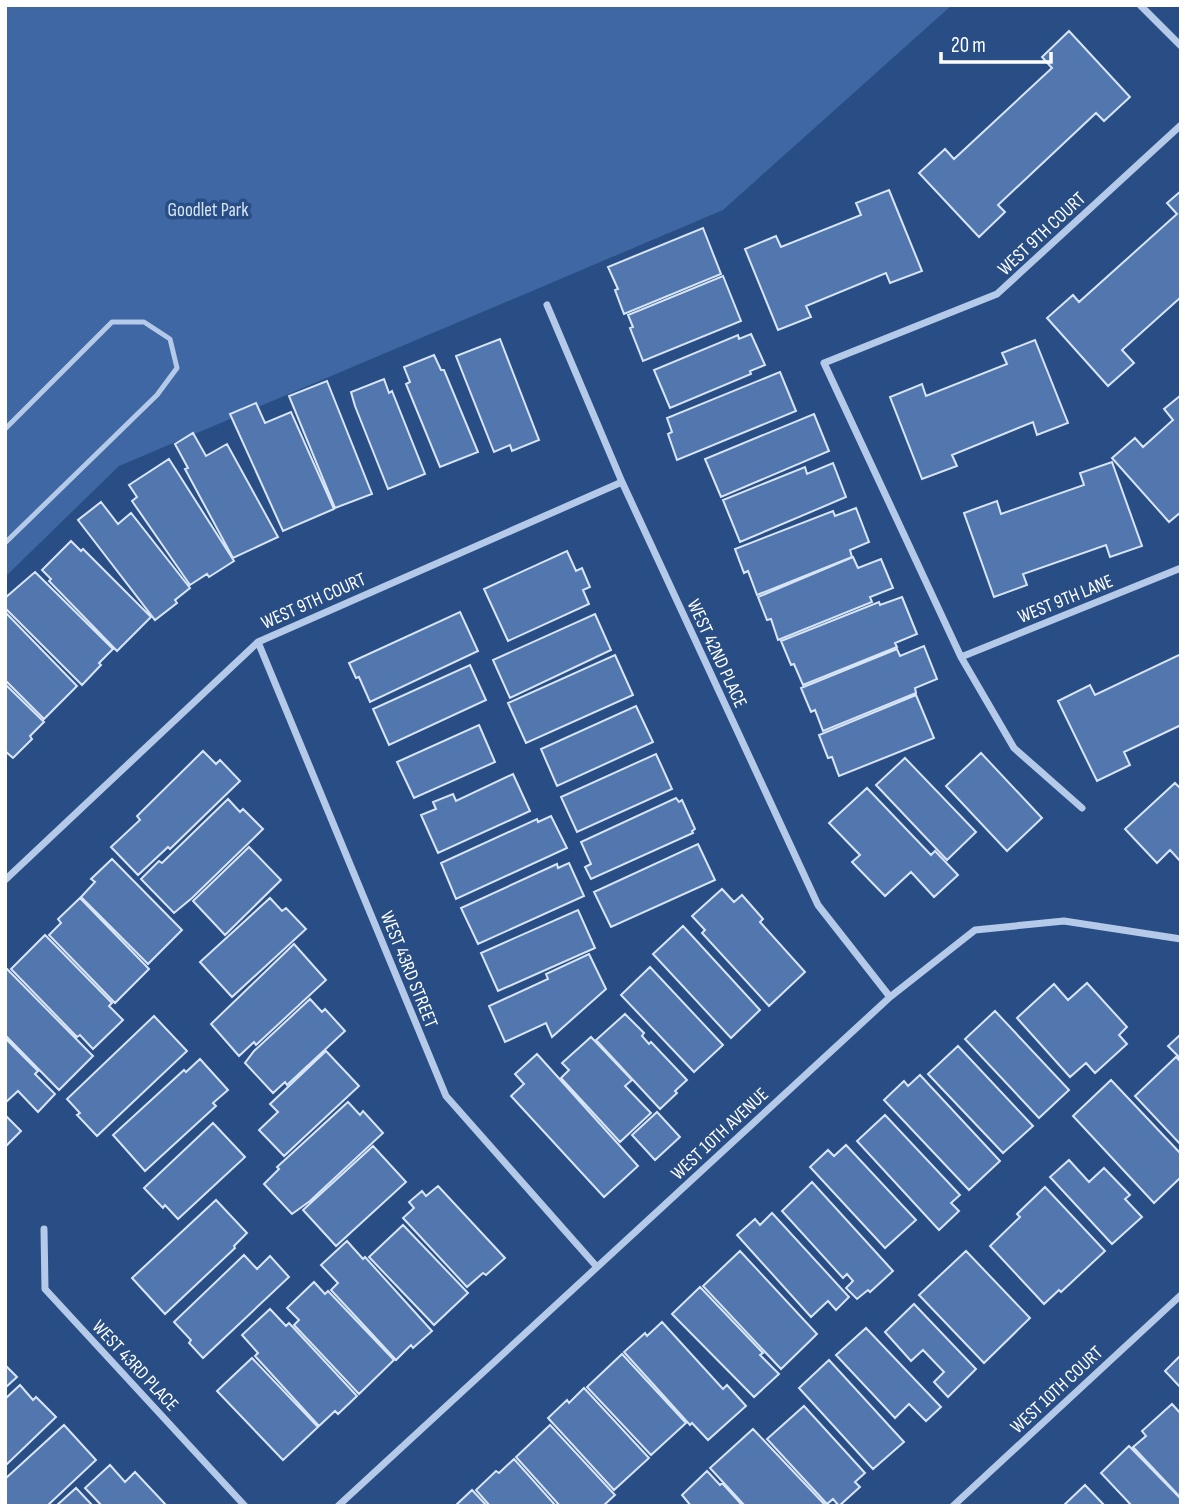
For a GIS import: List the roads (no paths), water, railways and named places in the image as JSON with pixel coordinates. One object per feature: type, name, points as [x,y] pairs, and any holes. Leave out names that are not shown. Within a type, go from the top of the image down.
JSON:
[{"type":"street","points":[[1140,5],[1181,46]]},
{"type":"street","name":"WEST 9TH COURT","points":[[961,657],[824,363],[997,294],[1181,125]]},
{"type":"street","name":"WEST 42ND PLACE","points":[[547,305],[622,482],[818,905],[890,997]]},
{"type":"street","name":"WEST 9TH COURT","points":[[5,880],[258,642],[622,482]]},
{"type":"street","name":"WEST 9TH LANE","points":[[961,657],[1181,568]]},
{"type":"street","name":"WEST 43RD STREET","points":[[258,642],[446,1096],[597,1267]]},
{"type":"street","points":[[961,657],[1014,748],[1082,808]]},
{"type":"street","name":"WEST 10TH AVENUE","points":[[338,1506],[890,997],[975,930],[1064,921],[1181,939]]},
{"type":"street","name":"WEST 43RD PLACE","points":[[44,1229],[45,1289],[245,1506]]},
{"type":"street","name":"WEST 10TH COURT","points":[[953,1506],[1181,1295]]},
{"type":"lane","points":[[5,429],[112,322],[144,322],[170,339],[177,368],[157,395],[5,543]]},
{"type":"park label","name":"Goodlet Park","points":[[208,209]]}]
